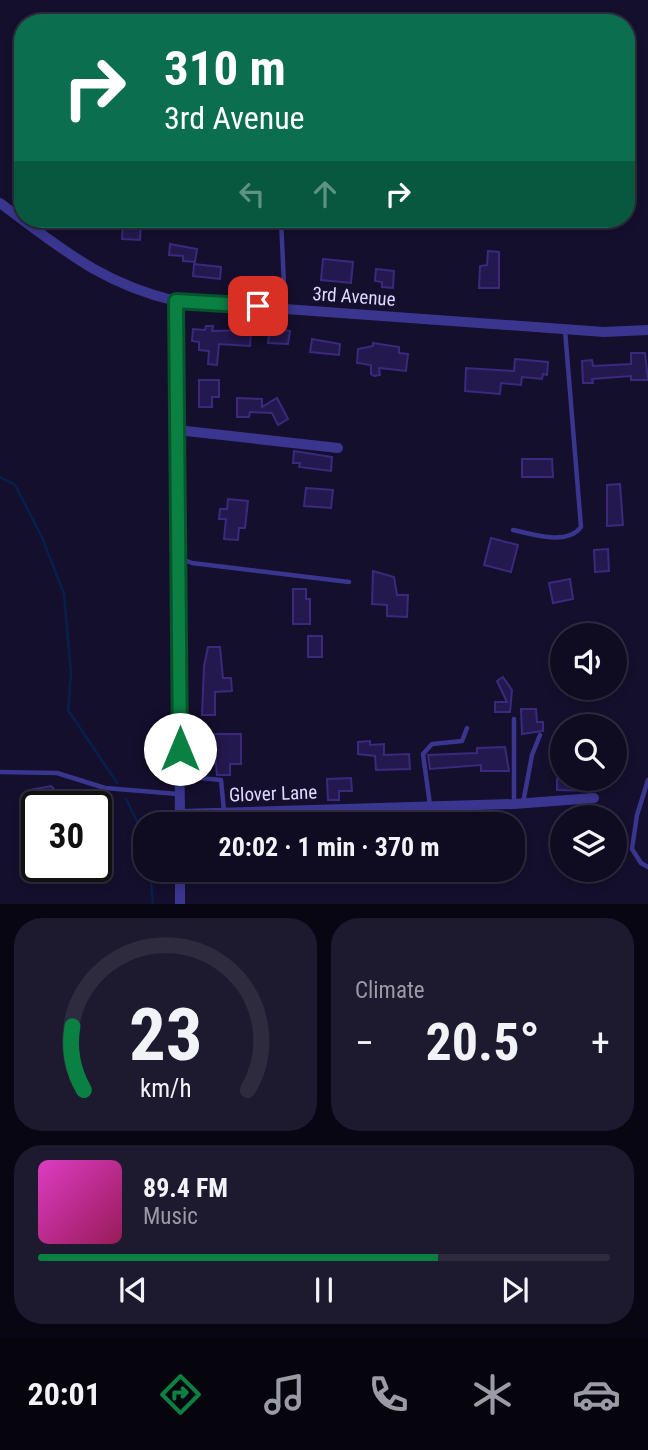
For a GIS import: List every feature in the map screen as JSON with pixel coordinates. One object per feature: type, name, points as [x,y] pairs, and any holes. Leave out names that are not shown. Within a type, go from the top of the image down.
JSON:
[{"type":"street","name":"3rd Avenue","points":[[35,228],[96,272],[136,292],[176,301],[604,332],[648,330]]},
{"type":"street","points":[[176,301],[180,812]]},
{"type":"street","points":[[177,430],[338,448]]},
{"type":"street","name":"Glover Lane","points":[[225,812],[519,804],[594,798]]},
{"type":"street","points":[[180,882],[180,904]]},
{"type":"lane","points":[[281,228],[285,308]]},
{"type":"lane","points":[[513,530],[556,537],[574,534],[581,527],[565,329]]},
{"type":"lane","points":[[178,557],[192,563],[349,582]]},
{"type":"lane","points":[[514,719],[519,804]]},
{"type":"lane","points":[[430,806],[423,754],[432,744],[462,741],[467,728]]},
{"type":"lane","points":[[519,804],[540,735]]},
{"type":"lane","points":[[0,772],[57,773],[122,791],[180,794]]},
{"type":"lane","points":[[180,776],[221,780],[225,812]]},
{"type":"lane","points":[[648,780],[637,815],[632,849],[640,863],[648,867]]},
{"type":"building","points":[[123,228],[141,228],[140,240],[122,239]]},
{"type":"building","points":[[170,244],[197,249],[195,262],[183,261],[183,256],[169,255]]},
{"type":"building","points":[[488,251],[499,252],[499,288],[479,288],[480,266],[487,265]]},
{"type":"building","points":[[323,259],[353,262],[351,283],[321,280]]},
{"type":"building","points":[[194,264],[221,267],[220,279],[193,276]]},
{"type":"building","points":[[376,269],[394,271],[393,288],[382,287],[382,282],[375,281]]},
{"type":"building","points":[[206,326],[213,326],[212,331],[251,330],[250,346],[219,344],[217,365],[208,364],[209,351],[199,350],[199,342],[192,341],[193,329],[205,330]]},
{"type":"building","points":[[270,327],[290,331],[288,344],[268,343]]},
{"type":"building","points":[[312,339],[340,344],[339,355],[310,352]]},
{"type":"building","points":[[373,343],[399,347],[399,353],[408,354],[406,371],[379,368],[380,375],[374,376],[371,374],[371,365],[357,363],[358,349],[373,346]]},
{"type":"building","points":[[631,353],[645,353],[648,380],[631,380],[631,376],[592,379],[593,383],[583,383],[582,361],[592,360],[593,366],[631,364]]},
{"type":"building","points":[[515,359],[548,362],[547,375],[543,374],[542,379],[522,377],[521,385],[501,383],[500,394],[465,391],[466,368],[514,371]]},
{"type":"building","points":[[199,380],[219,380],[219,397],[212,397],[212,407],[199,407]]},
{"type":"building","points":[[237,398],[262,399],[262,407],[277,398],[288,419],[278,425],[272,413],[250,412],[249,417],[237,417]]},
{"type":"building","points":[[294,451],[332,457],[331,471],[299,467],[300,463],[293,463]]},
{"type":"building","points":[[522,459],[552,459],[553,477],[522,477]]},
{"type":"building","points":[[620,484],[623,525],[607,526],[607,485]]},
{"type":"building","points":[[306,488],[333,490],[331,508],[304,506]]},
{"type":"building","points":[[228,499],[248,501],[245,528],[239,528],[238,540],[224,539],[226,519],[219,519],[220,509],[227,509]]},
{"type":"building","points":[[491,538],[518,545],[511,572],[484,565]]},
{"type":"building","points":[[608,549],[609,571],[595,572],[594,550]]},
{"type":"building","points":[[373,571],[394,577],[397,595],[408,595],[407,617],[387,616],[387,605],[372,604]]},
{"type":"building","points":[[570,579],[573,599],[553,603],[549,583]]},
{"type":"building","points":[[293,589],[306,589],[306,599],[310,599],[310,624],[293,624]]},
{"type":"building","points":[[308,636],[322,636],[322,657],[308,657]]},
{"type":"building","points":[[208,647],[220,647],[223,678],[231,678],[232,691],[215,692],[215,715],[202,715],[204,666]]},
{"type":"building","points":[[503,677],[512,690],[510,712],[495,712],[495,702],[507,702],[497,681]]},
{"type":"building","points":[[521,709],[536,709],[537,722],[543,722],[543,731],[522,734]]},
{"type":"building","points":[[213,734],[241,734],[241,764],[230,764],[230,775],[217,775]]},
{"type":"building","points":[[370,741],[370,745],[384,744],[384,755],[409,754],[410,769],[376,770],[375,756],[358,754],[358,742]]},
{"type":"building","points":[[505,747],[509,771],[481,771],[481,765],[430,769],[428,755],[477,753],[477,748]]},
{"type":"building","points":[[351,778],[352,791],[339,791],[339,800],[328,800],[327,779]]},
{"type":"building","points":[[51,786],[54,791],[29,791]]},
{"type":"waterway","points":[[0,477],[15,485],[42,537],[64,594],[71,673],[68,710],[117,783]]},
{"type":"waterway","points":[[126,799],[133,813]]},
{"type":"waterway","points":[[151,882],[153,904]]},
{"type":"route","points":[[180,749],[176,301],[258,306]]}]
